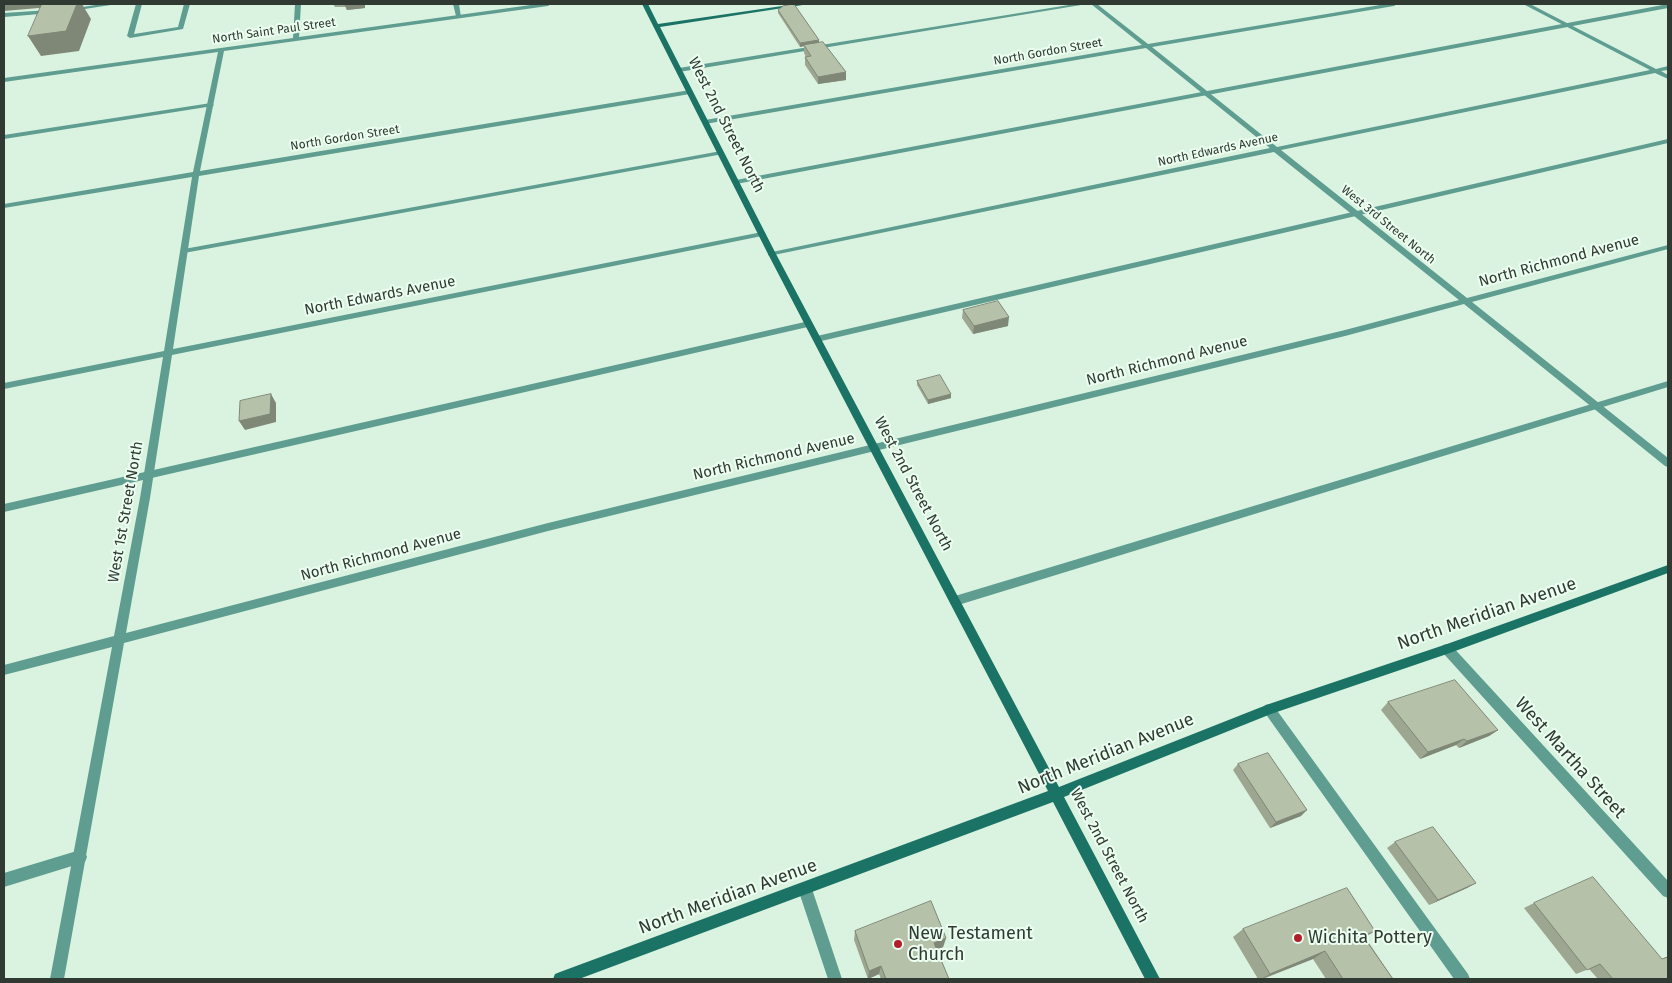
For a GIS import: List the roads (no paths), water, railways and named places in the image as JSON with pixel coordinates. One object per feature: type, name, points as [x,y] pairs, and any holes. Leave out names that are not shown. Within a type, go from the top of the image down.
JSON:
[{"type":"street","points":[[4,15],[114,4]]},
{"type":"street","points":[[139,4],[130,36],[181,28],[187,4]]},
{"type":"street","points":[[296,39],[298,4]]},
{"type":"street","points":[[456,4],[459,16]]},
{"type":"street","name":"North Saint Paul Street","points":[[4,80],[548,4]]},
{"type":"street","name":"West 2nd Street North","points":[[645,4],[772,254],[1153,979]]},
{"type":"street","points":[[656,26],[806,4]]},
{"type":"street","points":[[679,70],[1084,4]]},
{"type":"street","name":"West 3rd Street North","points":[[1094,4],[1668,462]]},
{"type":"street","name":"North Gordon Street","points":[[705,122],[1394,4]]},
{"type":"street","points":[[1526,4],[1668,77]]},
{"type":"street","points":[[736,182],[1208,95],[1668,6]]},
{"type":"street","name":"West 1st Street North","points":[[57,979],[148,475],[196,174],[221,50]]},
{"type":"street","name":"North Edwards Avenue","points":[[772,254],[1668,68]]},
{"type":"street","name":"North Gordon Street","points":[[4,206],[690,92]]},
{"type":"street","points":[[4,137],[211,105]]},
{"type":"street","points":[[817,339],[1668,141]]},
{"type":"street","points":[[184,251],[721,153]]},
{"type":"street","name":"North Edwards Avenue","points":[[4,386],[762,234]]},
{"type":"street","name":"North Richmond Avenue","points":[[4,670],[548,527],[1345,333],[1668,247]]},
{"type":"street","points":[[4,508],[809,324]]},
{"type":"street","points":[[955,601],[1668,384]]},
{"type":"street","name":"North Meridian Avenue","points":[[560,979],[1019,809],[1269,708],[1447,649],[1668,569]]},
{"type":"street","name":"West Martha Street","points":[[1447,649],[1668,890]]},
{"type":"street","points":[[1269,708],[1463,979]]},
{"type":"street","points":[[4,880],[80,857]]},
{"type":"street","points":[[805,889],[835,979]]},
{"type":"place","name":"Wichita Pottery","points":[[1298,938]]},
{"type":"place","name":"New Testament Church","points":[[898,944]]}]
